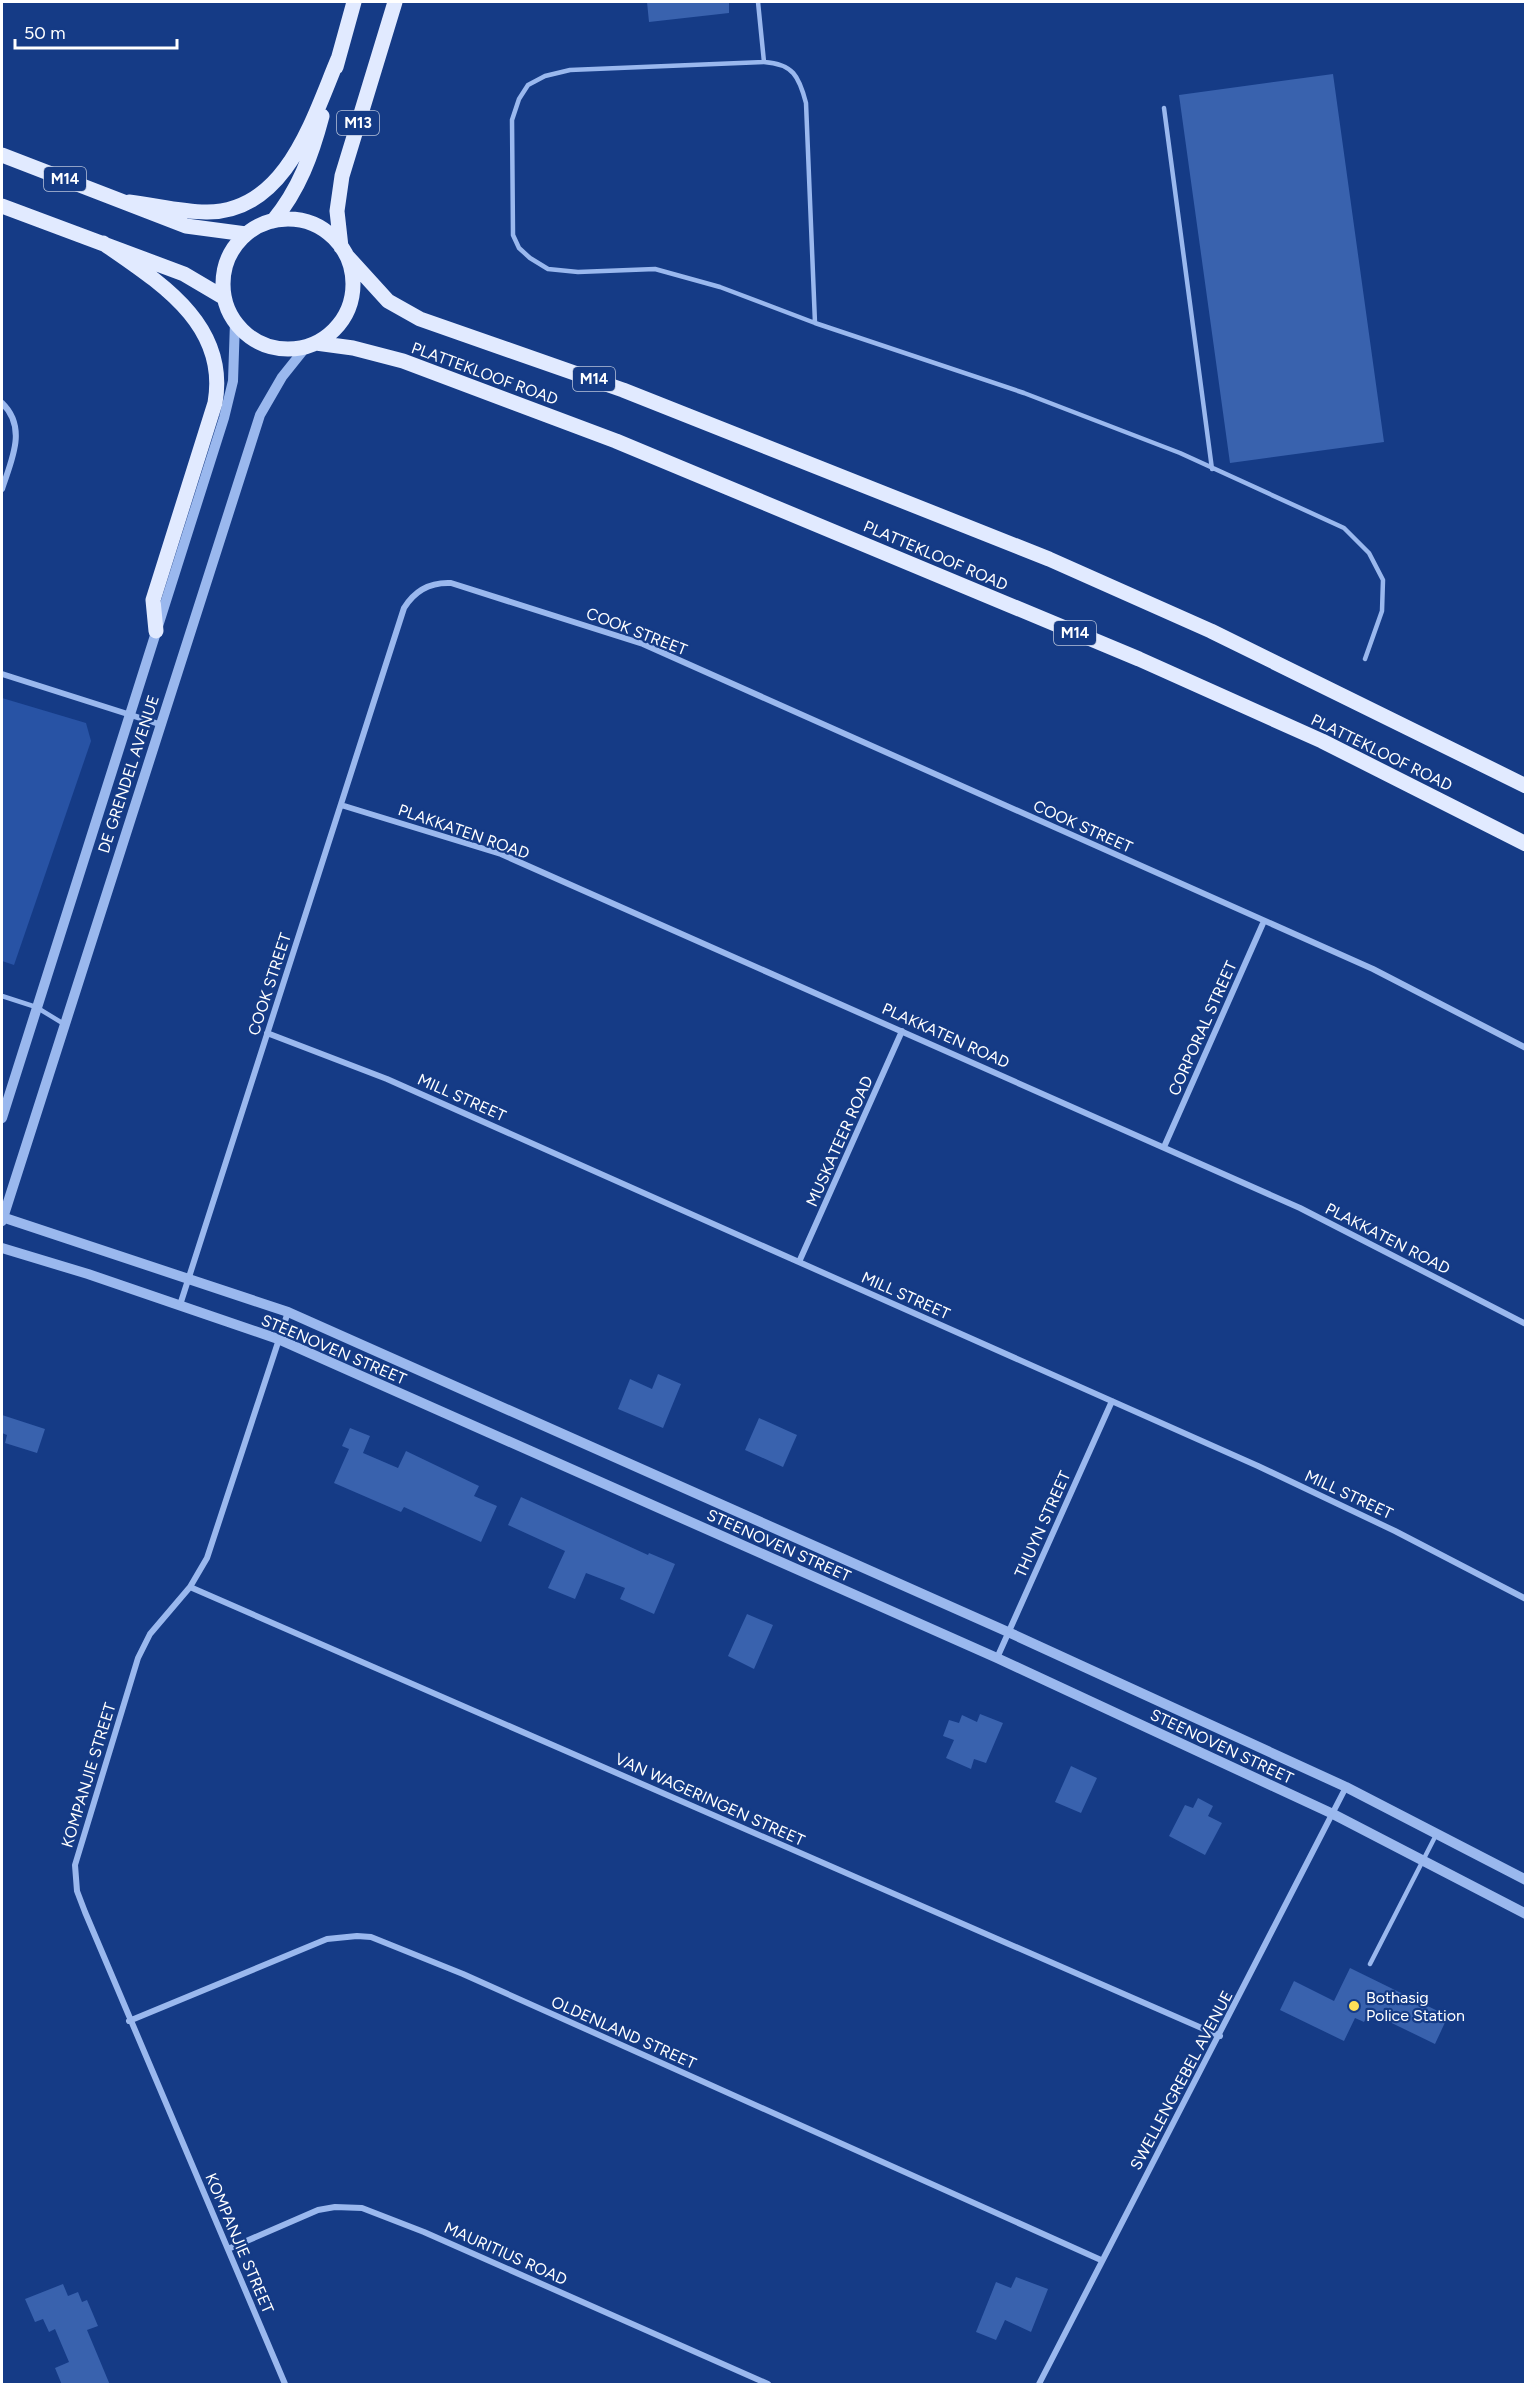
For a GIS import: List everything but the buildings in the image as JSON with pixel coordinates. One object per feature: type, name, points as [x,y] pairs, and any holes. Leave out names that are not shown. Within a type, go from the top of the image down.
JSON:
[{"type":"main road","name":"M13","points":[[273,221],[289,200],[307,165],[354,2]]},
{"type":"main road","name":"M13","points":[[344,251],[337,211],[342,176],[395,2]]},
{"type":"main road","points":[[129,202],[216,212],[234,207],[260,193],[279,176],[301,146],[338,59]]},
{"type":"main road","name":"M14","points":[[2,155],[129,202],[186,226],[246,234]]},
{"type":"main road","points":[[2,206],[184,274],[224,297]]},
{"type":"main road","name":"PLATTEKLOOF ROAD","points":[[1526,786],[1211,631],[1049,559],[623,390],[413,316],[381,295],[325,230],[310,223],[290,219],[273,221],[246,234],[226,262],[223,277],[224,297],[235,322],[250,338],[267,346],[284,350],[311,345],[353,348],[403,361],[616,441],[1138,659],[1322,741],[1526,844]]},
{"type":"main road","points":[[103,243],[164,286],[182,304],[205,336],[217,369],[218,385],[215,403],[153,600],[156,631]]},
{"type":"main road","points":[[311,345],[337,327],[350,304],[353,281],[344,251]]},
{"type":"street","name":"DE GRENDEL AVENUE","points":[[2,1118],[228,399],[233,381],[235,322]]},
{"type":"street","name":"DE GRENDEL AVENUE","points":[[2,1218],[260,415],[282,376],[311,345]]},
{"type":"street","points":[[2,403],[11,415],[17,431],[14,453],[2,489]]},
{"type":"street","name":"COOK STREET","points":[[180,1305],[404,608],[422,588],[441,582],[451,583],[643,644],[1373,969],[1526,1048]]},
{"type":"street","points":[[2,674],[159,724]]},
{"type":"street","name":"PLAKKATEN ROAD","points":[[341,805],[501,854],[1300,1208],[1526,1324]]},
{"type":"street","name":"CORPORAL STREET","points":[[1164,1147],[1264,921]]},
{"type":"street","name":"MUSKATEER ROAD","points":[[799,1262],[902,1031]]},
{"type":"street","name":"MILL STREET","points":[[267,1033],[387,1079],[1112,1401],[1374,1521],[1526,1599]]},
{"type":"street","name":"STEENOVEN STREET","points":[[2,1218],[189,1277],[288,1312],[1008,1632],[1346,1787],[1526,1880]]},
{"type":"street","name":"STEENOVEN STREET","points":[[2,1248],[278,1339],[997,1658],[1333,1814],[1526,1914]]},
{"type":"street","name":"KOMPANJIE STREET","points":[[285,2385],[129,2021],[77,1891],[76,1853],[143,1647],[159,1621],[190,1587],[207,1558],[288,1312]]},
{"type":"street","name":"THUYN STREET","points":[[997,1658],[1112,1401]]},
{"type":"street","name":"VAN WAGERINGEN STREET","points":[[190,1587],[1220,2036]]},
{"type":"street","name":"SWELLENGREBEL AVENUE","points":[[1039,2385],[1101,2260],[1220,2036],[1346,1787]]},
{"type":"street","name":"OLDENLAND STREET","points":[[129,2021],[327,1939],[371,1937],[463,1974],[1101,2260]]},
{"type":"street","name":"MAURITIUS ROAD","points":[[228,2248],[318,2210],[334,2207],[362,2208],[413,2227],[768,2385]]},
{"type":"lane","points":[[758,2],[764,62]]},
{"type":"lane","points":[[814,323],[806,103],[801,86],[790,69],[778,63],[764,62],[570,70],[545,76],[528,85],[519,99],[512,120],[513,235],[519,248],[530,258],[548,269],[578,272],[655,269],[720,287],[814,323],[1024,393],[1180,453],[1344,528],[1369,553],[1383,580],[1382,611],[1365,659]]},
{"type":"lane","points":[[1164,108],[1212,469]]},
{"type":"lane","points":[[2,996],[36,1007],[64,1024]]},
{"type":"lane","points":[[1370,1964],[1437,1833]]},
{"type":"shaded area","points":[[2,698],[86,723],[91,741],[14,965],[2,961]]},
{"type":"place","name":"Bothasig Police Station","points":[[1354,2006]]}]
